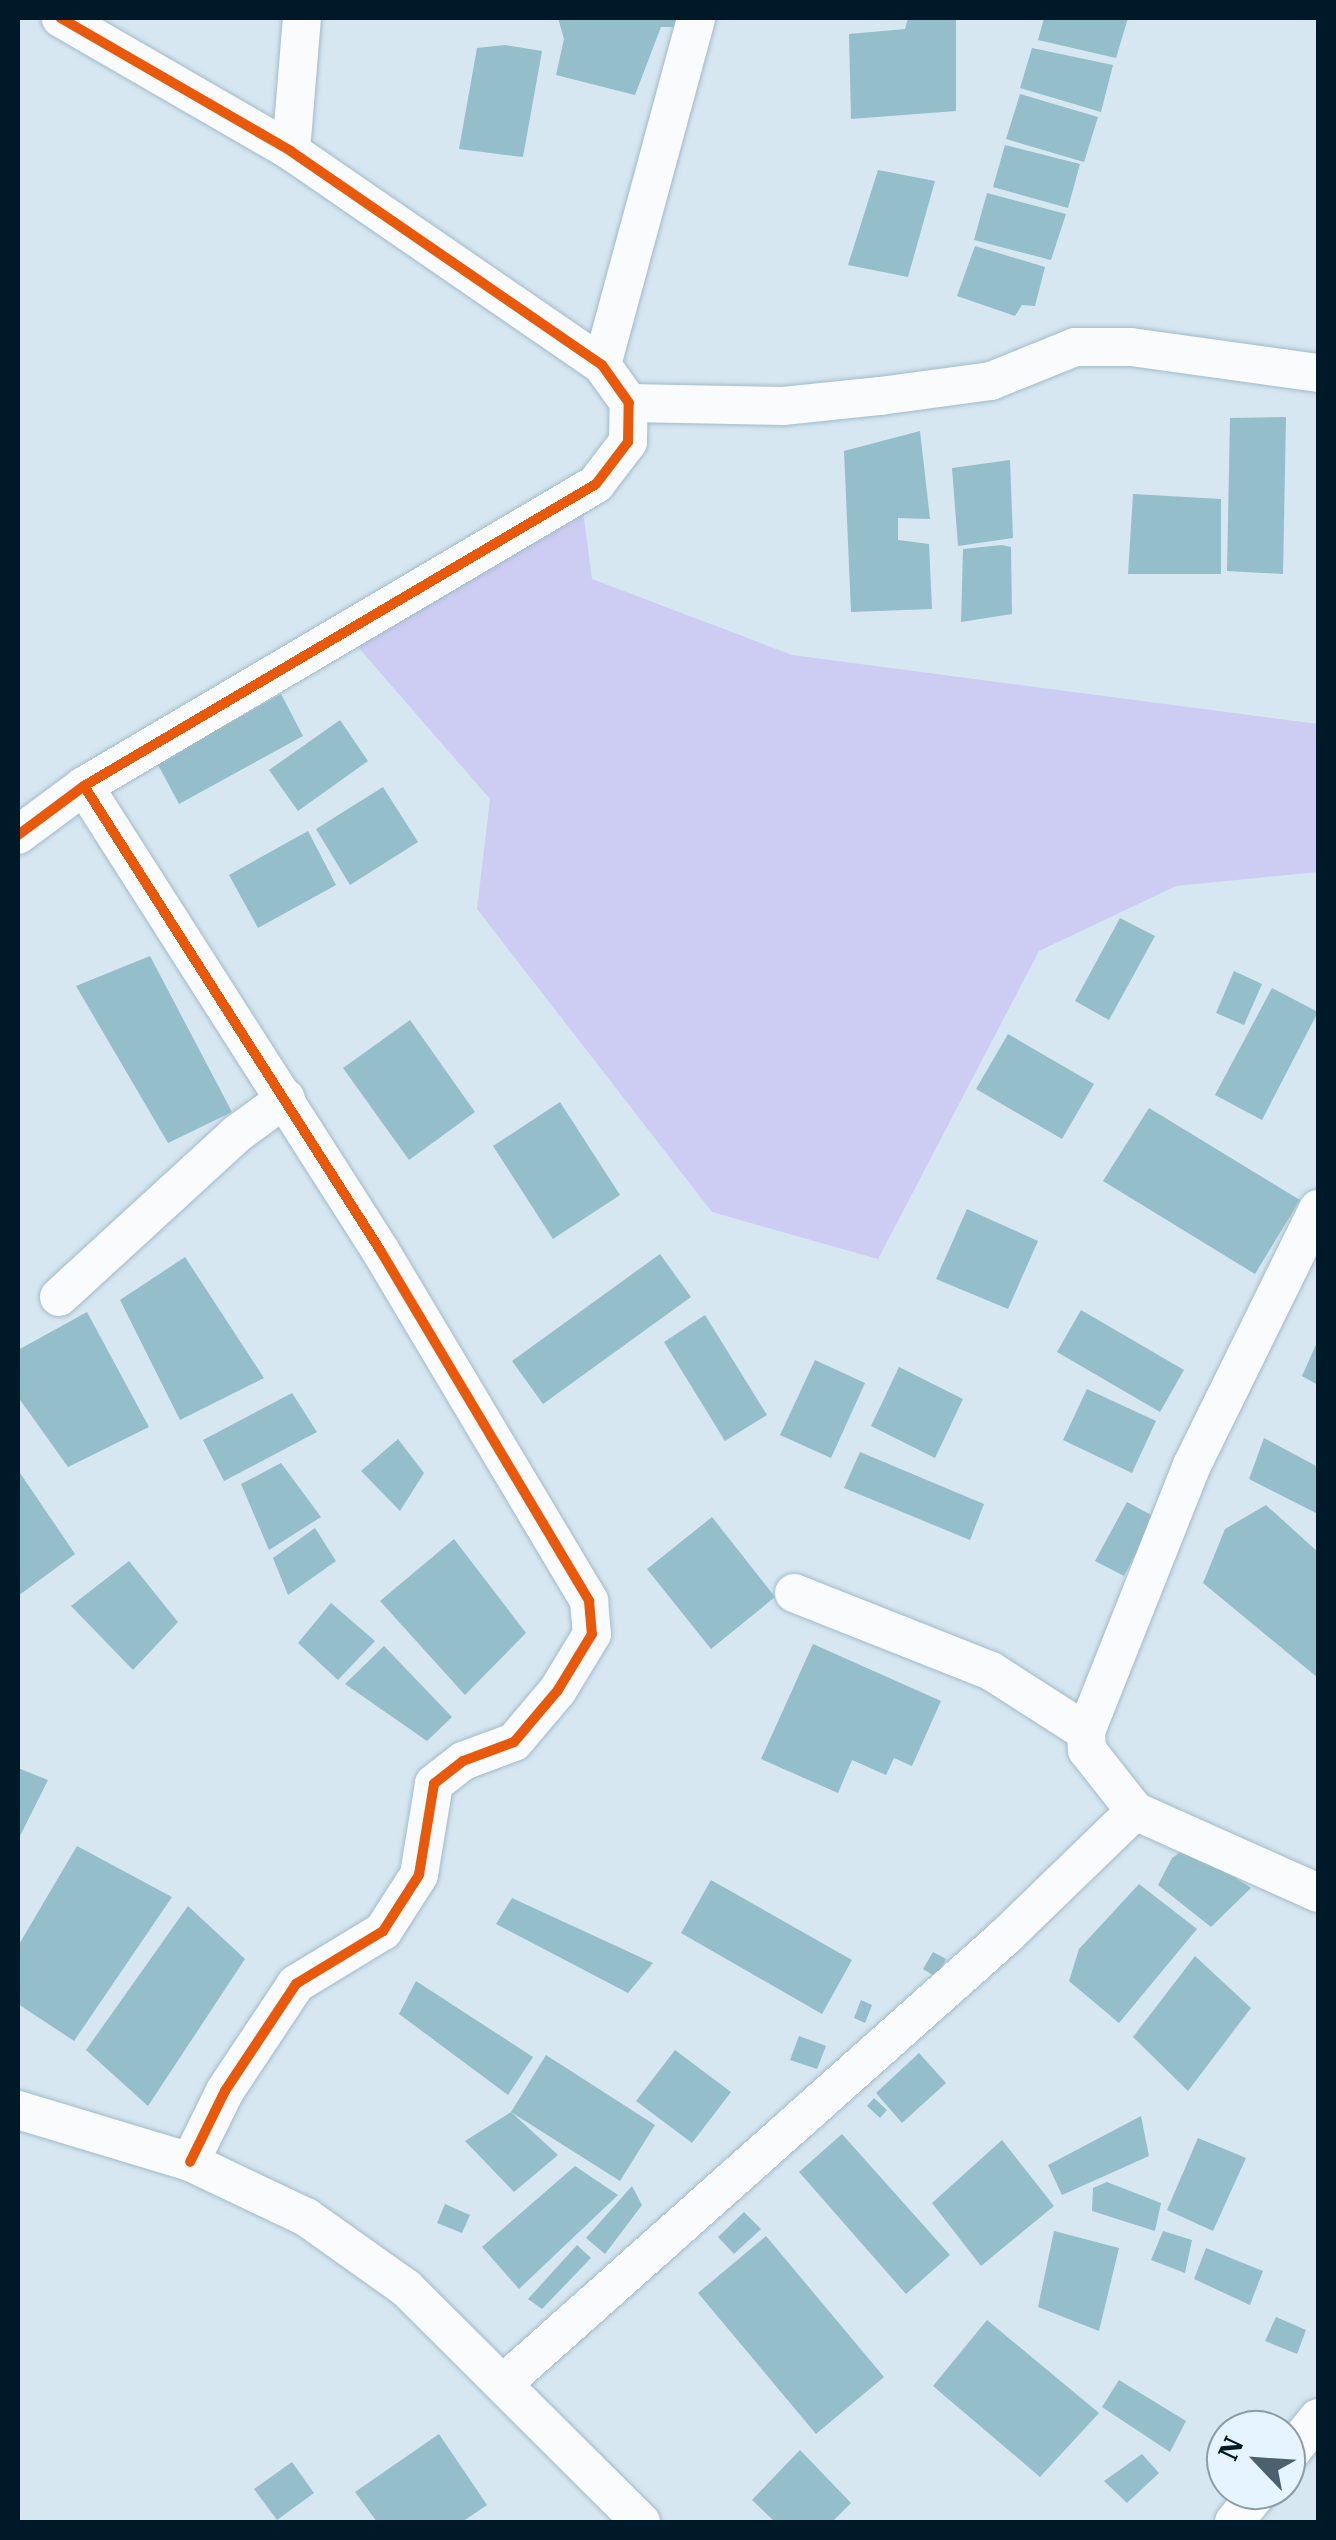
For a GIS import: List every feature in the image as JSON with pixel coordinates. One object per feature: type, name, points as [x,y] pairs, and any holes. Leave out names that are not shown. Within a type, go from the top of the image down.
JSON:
[{"type":"street","points":[[18,835],[84,786],[596,484],[628,442],[629,403],[602,364],[290,151],[61,18]]},
{"type":"street","points":[[290,151],[302,18]]},
{"type":"street","points":[[602,364],[696,18]]},
{"type":"street","points":[[629,403],[783,406],[880,396],[991,381],[1075,348],[1132,347],[1318,373]]},
{"type":"street","points":[[84,786],[286,1098],[306,1144],[380,1250],[589,1600],[592,1634],[558,1690],[514,1742],[464,1761],[434,1784],[419,1876],[384,1930],[296,1984],[225,2091],[190,2162]]},
{"type":"street","points":[[59,1297],[238,1133],[286,1098]]},
{"type":"street","points":[[1318,1209],[1192,1465],[1086,1732],[1087,1750],[1135,1811],[1318,1893]]},
{"type":"street","points":[[794,1593],[991,1671],[1086,1732]]},
{"type":"street","points":[[506,2382],[1007,1934],[1135,1811]]},
{"type":"street","points":[[18,2110],[190,2162],[306,2216],[406,2288],[506,2382],[641,2522]]},
{"type":"shaded area","points":[[580,488],[592,579],[792,655],[1318,724],[1318,872],[1176,886],[1039,951],[878,1259],[712,1212],[477,909],[490,799],[344,631]]},
{"type":"building","points":[[558,18],[678,18],[676,27],[661,27],[635,95],[556,75],[564,39]]},
{"type":"building","points":[[908,18],[956,18],[956,111],[851,119],[849,34],[905,29]]},
{"type":"building","points":[[1044,18],[1128,18],[1116,58],[1038,40]]},
{"type":"building","points":[[505,45],[542,51],[523,157],[459,149],[477,48]]},
{"type":"building","points":[[1032,48],[1113,65],[1101,112],[1020,88]]},
{"type":"building","points":[[1020,94],[1098,117],[1084,162],[1006,139]]},
{"type":"building","points":[[1005,145],[1080,164],[1068,208],[993,187]]},
{"type":"building","points":[[878,170],[935,181],[908,277],[848,265]]},
{"type":"building","points":[[987,193],[1066,214],[1051,260],[974,240]]},
{"type":"building","points":[[975,246],[1045,267],[1035,306],[1022,305],[1015,316],[957,296]]},
{"type":"building","points":[[1286,417],[1283,574],[1227,571],[1230,418]]},
{"type":"building","points":[[920,431],[930,519],[898,518],[898,540],[929,544],[932,609],[851,612],[844,451]]},
{"type":"building","points":[[1010,460],[1013,538],[958,546],[952,468]]},
{"type":"building","points":[[1133,494],[1221,499],[1221,574],[1128,574]]},
{"type":"building","points":[[1011,547],[1012,614],[961,622],[963,549]]},
{"type":"building","points":[[281,694],[303,736],[179,804],[157,763]]},
{"type":"building","points":[[340,720],[368,761],[298,811],[269,770]]},
{"type":"building","points":[[383,787],[418,842],[350,885],[316,829]]},
{"type":"building","points":[[308,831],[336,885],[258,928],[229,875]]},
{"type":"building","points":[[1120,918],[1155,936],[1109,1020],[1075,1001]]},
{"type":"building","points":[[150,956],[232,1112],[168,1143],[76,986]]},
{"type":"building","points":[[1234,971],[1262,984],[1244,1025],[1216,1013]]},
{"type":"building","points":[[1272,988],[1318,1012],[1262,1120],[1215,1095]]},
{"type":"building","points":[[410,1020],[475,1112],[409,1160],[343,1068]]},
{"type":"building","points":[[1008,1034],[1094,1084],[1062,1139],[976,1089]]},
{"type":"building","points":[[560,1102],[620,1195],[553,1239],[493,1146]]},
{"type":"building","points":[[1149,1108],[1300,1200],[1255,1274],[1103,1181]]},
{"type":"building","points":[[967,1209],[1038,1241],[1008,1309],[936,1279]]},
{"type":"building","points":[[660,1254],[691,1297],[543,1404],[512,1361]]},
{"type":"building","points":[[185,1257],[264,1378],[180,1420],[120,1300]]},
{"type":"building","points":[[1081,1310],[1184,1370],[1160,1412],[1057,1352]]},
{"type":"building","points":[[87,1312],[149,1427],[68,1467],[18,1397],[18,1350]]},
{"type":"building","points":[[705,1315],[767,1415],[725,1441],[664,1342]]},
{"type":"building","points":[[1318,1340],[1318,1385],[1302,1376]]},
{"type":"building","points":[[815,1360],[865,1383],[831,1458],[780,1435]]},
{"type":"building","points":[[899,1367],[963,1399],[935,1458],[871,1426]]},
{"type":"building","points":[[1087,1389],[1156,1421],[1132,1473],[1063,1440]]},
{"type":"building","points":[[292,1393],[317,1432],[224,1481],[203,1440]]},
{"type":"building","points":[[1264,1438],[1318,1467],[1318,1514],[1249,1479]]},
{"type":"building","points":[[398,1439],[424,1473],[400,1511],[361,1471]]},
{"type":"building","points":[[860,1452],[984,1504],[970,1540],[844,1488]]},
{"type":"building","points":[[281,1463],[321,1517],[269,1550],[241,1484]]},
{"type":"building","points":[[18,1470],[75,1554],[18,1596]]},
{"type":"building","points":[[1127,1502],[1155,1517],[1124,1576],[1095,1561]]},
{"type":"building","points":[[1266,1505],[1318,1552],[1318,1678],[1203,1583],[1225,1529]]},
{"type":"building","points":[[712,1517],[775,1597],[711,1649],[647,1569]]},
{"type":"building","points":[[315,1528],[336,1561],[288,1595],[273,1558]]},
{"type":"building","points":[[454,1539],[526,1633],[465,1695],[380,1601]]},
{"type":"building","points":[[129,1561],[178,1622],[133,1670],[71,1606]]},
{"type":"building","points":[[331,1603],[375,1641],[338,1680],[298,1643]]},
{"type":"building","points":[[813,1644],[941,1701],[912,1766],[894,1758],[886,1775],[852,1760],[838,1793],[761,1759]]},
{"type":"building","points":[[384,1646],[452,1717],[427,1741],[345,1684]]},
{"type":"building","points":[[18,1768],[48,1780],[18,1840]]},
{"type":"building","points":[[77,1846],[172,1897],[74,2041],[18,2004],[18,1946]]},
{"type":"building","points":[[1188,1847],[1251,1888],[1211,1927],[1158,1885],[1172,1858]]},
{"type":"building","points":[[711,1880],[852,1960],[822,2014],[681,1933]]},
{"type":"building","points":[[1139,1884],[1197,1929],[1119,2023],[1069,1981],[1079,1949]]},
{"type":"building","points":[[512,1898],[653,1963],[628,1993],[496,1924]]},
{"type":"building","points":[[188,1906],[245,1959],[148,2106],[86,2050]]},
{"type":"building","points":[[933,1952],[946,1959],[936,1977],[923,1969]]},
{"type":"building","points":[[1195,1956],[1251,2008],[1188,2091],[1133,2037]]},
{"type":"building","points":[[416,1981],[533,2057],[508,2095],[399,2014]]},
{"type":"building","points":[[861,2000],[872,2005],[865,2023],[854,2018]]},
{"type":"building","points":[[799,2036],[826,2046],[817,2069],[790,2060]]},
{"type":"building","points":[[675,2050],[731,2092],[692,2143],[636,2101]]},
{"type":"building","points":[[919,2053],[946,2083],[902,2123],[876,2093]]},
{"type":"building","points":[[546,2055],[655,2125],[620,2181],[511,2112]]},
{"type":"building","points":[[874,2098],[887,2110],[880,2118],[867,2106]]},
{"type":"building","points":[[511,2112],[558,2155],[514,2192],[465,2141]]},
{"type":"building","points":[[1141,2116],[1149,2156],[1062,2195],[1048,2165]]},
{"type":"building","points":[[842,2134],[950,2255],[906,2294],[799,2172]]},
{"type":"building","points":[[1198,2138],[1246,2158],[1213,2231],[1167,2210]]},
{"type":"building","points":[[1002,2140],[1054,2206],[981,2266],[932,2203]]},
{"type":"building","points":[[575,2166],[618,2195],[519,2289],[482,2247]]},
{"type":"building","points":[[1107,2182],[1161,2203],[1155,2231],[1092,2211],[1093,2188]]},
{"type":"building","points":[[632,2186],[642,2205],[605,2254],[586,2238]]},
{"type":"building","points":[[445,2204],[470,2215],[462,2233],[437,2223]]},
{"type":"building","points":[[744,2212],[761,2229],[734,2254],[718,2237]]},
{"type":"building","points":[[1054,2231],[1119,2248],[1099,2331],[1038,2307]]},
{"type":"building","points":[[1163,2231],[1192,2240],[1185,2273],[1151,2260]]},
{"type":"building","points":[[766,2236],[884,2377],[816,2434],[698,2293]]},
{"type":"building","points":[[577,2245],[591,2258],[542,2309],[528,2299]]},
{"type":"building","points":[[1206,2248],[1263,2271],[1250,2305],[1194,2279]]},
{"type":"building","points":[[1276,2317],[1306,2330],[1297,2354],[1265,2341]]},
{"type":"building","points":[[987,2320],[1099,2413],[1040,2477],[933,2386]]},
{"type":"building","points":[[1119,2380],[1186,2421],[1170,2452],[1102,2407]]},
{"type":"building","points":[[439,2434],[487,2505],[462,2522],[377,2522],[355,2492]]},
{"type":"building","points":[[800,2450],[851,2503],[832,2522],[775,2522],[752,2500]]},
{"type":"building","points":[[1142,2454],[1159,2473],[1127,2503],[1104,2481]]},
{"type":"building","points":[[292,2462],[314,2493],[277,2520],[254,2489]]},
{"type":"cycle path","points":[[18,835],[84,786],[596,484],[628,442],[629,403],[602,365],[291,151],[61,18]]},
{"type":"cycle path","points":[[84,786],[380,1250],[589,1601],[592,1634],[558,1690],[514,1742],[463,1761],[434,1784],[419,1875],[383,1931],[296,1984],[225,2091],[190,2162]]}]
